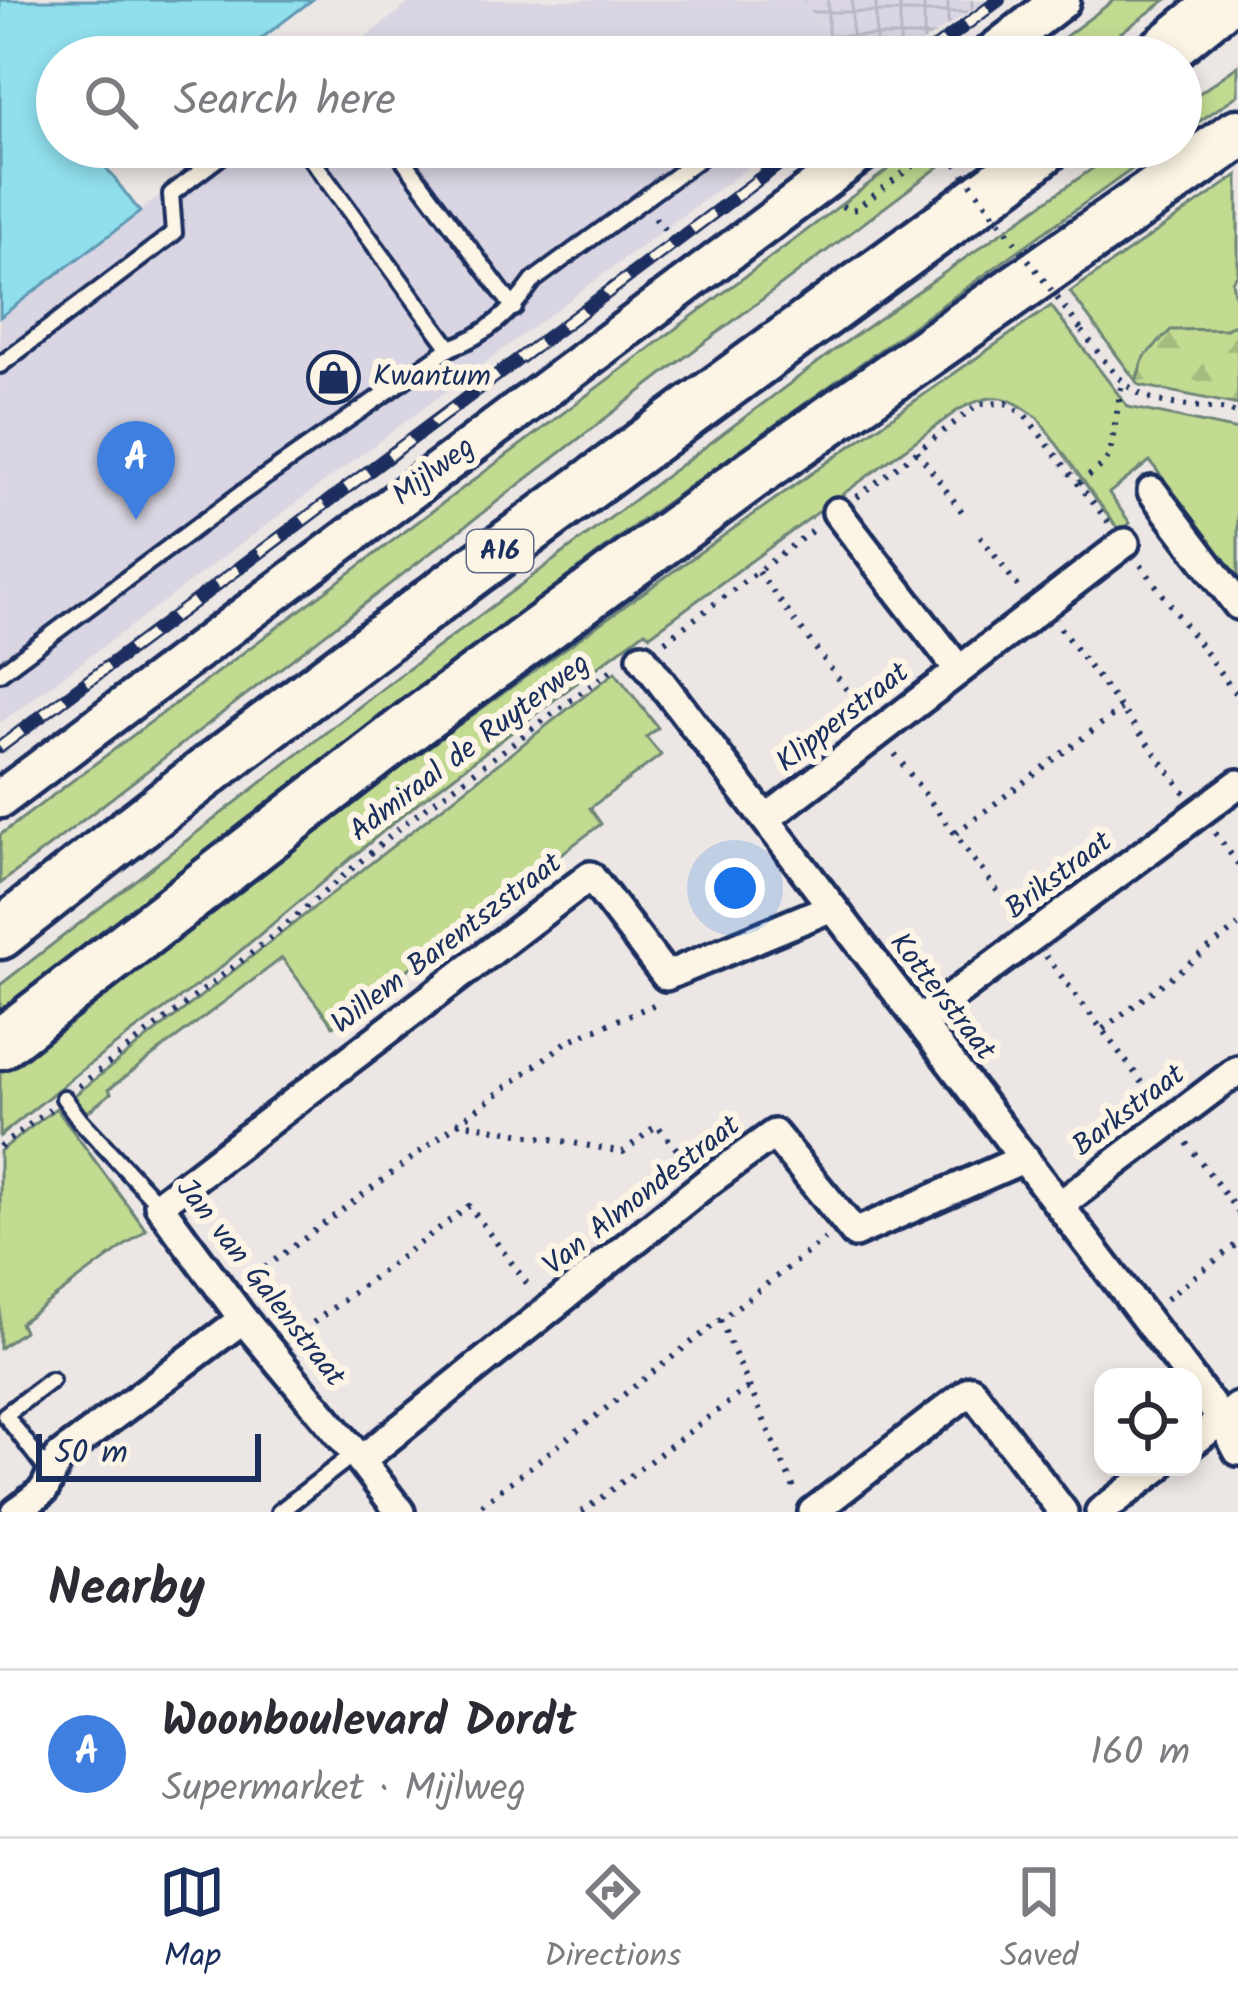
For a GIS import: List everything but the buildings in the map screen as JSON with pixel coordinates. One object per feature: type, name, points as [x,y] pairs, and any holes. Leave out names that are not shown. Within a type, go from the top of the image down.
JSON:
[{"type":"highway","points":[[1182,36],[1226,0]]},
{"type":"highway","points":[[1202,55],[1238,32]]},
{"type":"highway","points":[[1202,159],[1238,134]]},
{"type":"highway","name":"A16","points":[[0,934],[372,645],[1020,168]]},
{"type":"highway","name":"A16","points":[[1008,178],[1024,168]]},
{"type":"highway","points":[[0,1044],[412,725],[734,488],[1190,168]]},
{"type":"main road","points":[[1014,36],[1061,0]]},
{"type":"main road","name":"Mijlweg","points":[[0,799],[841,168]]},
{"type":"street","points":[[1152,491],[1238,604]]},
{"type":"street","name":"Klipperstraat","points":[[838,512],[959,670]]},
{"type":"street","name":"Klipperstraat","points":[[766,819],[1124,543]]},
{"type":"street","name":"Kotterstraat","points":[[642,657],[1183,1368]]},
{"type":"street","name":"Brikstraat","points":[[919,1022],[1238,784]]},
{"type":"street","name":"Willem Barentszstraat","points":[[159,1205],[590,876],[666,976]]},
{"type":"street","points":[[666,976],[832,908]]},
{"type":"street","name":"Barkstraat","points":[[1060,1205],[1238,1070]]},
{"type":"street","name":"Van Almondestraat","points":[[358,1456],[774,1134],[846,1222]]},
{"type":"street","points":[[846,1222],[855,1233],[1025,1158]]},
{"type":"street","name":"Jan van Galenstraat","points":[[159,1205],[234,1308],[400,1512]]},
{"type":"street","points":[[16,1512],[44,1490],[60,1456],[234,1308]]},
{"type":"street","name":"Kotterstraat","points":[[1202,1389],[1230,1414],[1238,1451]]},
{"type":"street","points":[[809,1512],[971,1390],[1063,1512]]},
{"type":"street","points":[[1202,1435],[1230,1414]]},
{"type":"street","points":[[1100,1512],[1147,1476]]},
{"type":"lane","points":[[0,365],[174,233],[171,194],[205,168]]},
{"type":"lane","points":[[318,168],[450,348]]},
{"type":"lane","points":[[410,168],[514,308]]},
{"type":"lane","points":[[0,673],[242,493],[450,348],[474,340],[514,308],[534,280],[687,168]]},
{"type":"lane","name":"Jan van Galenstraat","points":[[64,1099],[159,1205]]},
{"type":"lane","points":[[51,1380],[5,1415],[51,1475]]},
{"type":"lane","points":[[279,1512],[358,1456]]},
{"type":"path","points":[[960,168],[1122,380],[1160,400],[1238,415]]},
{"type":"path","points":[[642,201],[687,259]]},
{"type":"path","points":[[1122,380],[1110,454],[1079,484],[1238,697]]},
{"type":"path","name":"Admiraal de Ruyterweg","points":[[0,1147],[263,944],[408,821],[628,658],[642,657],[979,404],[1006,403],[1024,414],[1079,484]]},
{"type":"path","points":[[916,452],[963,513]]},
{"type":"path","points":[[980,536],[1121,709],[1238,864]]},
{"type":"path","points":[[758,572],[1238,1210]]},
{"type":"path","points":[[955,834],[1121,709]]},
{"type":"path","points":[[1103,1029],[1238,926]]},
{"type":"path","points":[[234,1308],[458,1122],[568,1041],[658,1003],[646,989],[666,976]]},
{"type":"path","points":[[458,1122],[623,1152],[657,1125],[705,1184]]},
{"type":"path","points":[[272,1354],[469,1206],[548,1312]]},
{"type":"path","points":[[472,1512],[846,1222]]},
{"type":"path","points":[[1144,1316],[1238,1243]]},
{"type":"path","points":[[720,1320],[809,1512]]},
{"type":"path","points":[[582,1512],[749,1387]]},
{"type":"shaded area","points":[[413,0],[802,0],[829,36],[367,36]]},
{"type":"shaded area","points":[[802,0],[987,0],[932,36],[829,36]]},
{"type":"shaded area","points":[[196,168],[747,168],[0,723],[0,317]]},
{"type":"green space","points":[[1114,0],[1166,0],[1116,36],[1066,36]]},
{"type":"green space","points":[[1238,66],[1238,95],[1202,120],[1202,91]]},
{"type":"green space","points":[[890,168],[937,168],[0,884],[0,835]]},
{"type":"green space","points":[[1093,168],[1134,168],[638,523],[0,1011],[0,985],[395,679],[836,349]]},
{"type":"green space","points":[[1238,175],[1238,274],[1232,281],[1238,322],[1227,329],[1171,331],[1144,357],[1136,381],[1070,292]]},
{"type":"green space","points":[[1051,306],[1128,407],[1238,430],[1238,581],[1150,461],[1109,493],[1130,523],[1120,532],[1038,418],[1000,398],[970,404],[650,635],[645,631],[405,813],[215,972],[0,1136],[0,1067],[521,680]]},
{"type":"green space","points":[[1238,322],[1238,405],[1136,381],[1144,357],[1171,330],[1227,329]]},
{"type":"green space","points":[[615,672],[658,728],[646,737],[661,755],[590,808],[601,824],[333,1026],[282,958],[109,1089],[111,1093],[84,1115],[71,1098]]},
{"type":"green space","points":[[56,1108],[146,1230],[20,1323],[24,1331],[0,1348],[0,1151]]},
{"type":"water","points":[[0,0],[312,0],[265,36],[36,36],[36,168],[106,168],[140,212],[0,317]]},
{"type":"railway","points":[[951,36],[999,0]]},
{"type":"railway","points":[[0,747],[774,168]]},
{"type":"place","name":"Kwantum","points":[[334,377]]},
{"type":"place","name":"Woonboulevard Dordt","points":[[136,520]]}]
